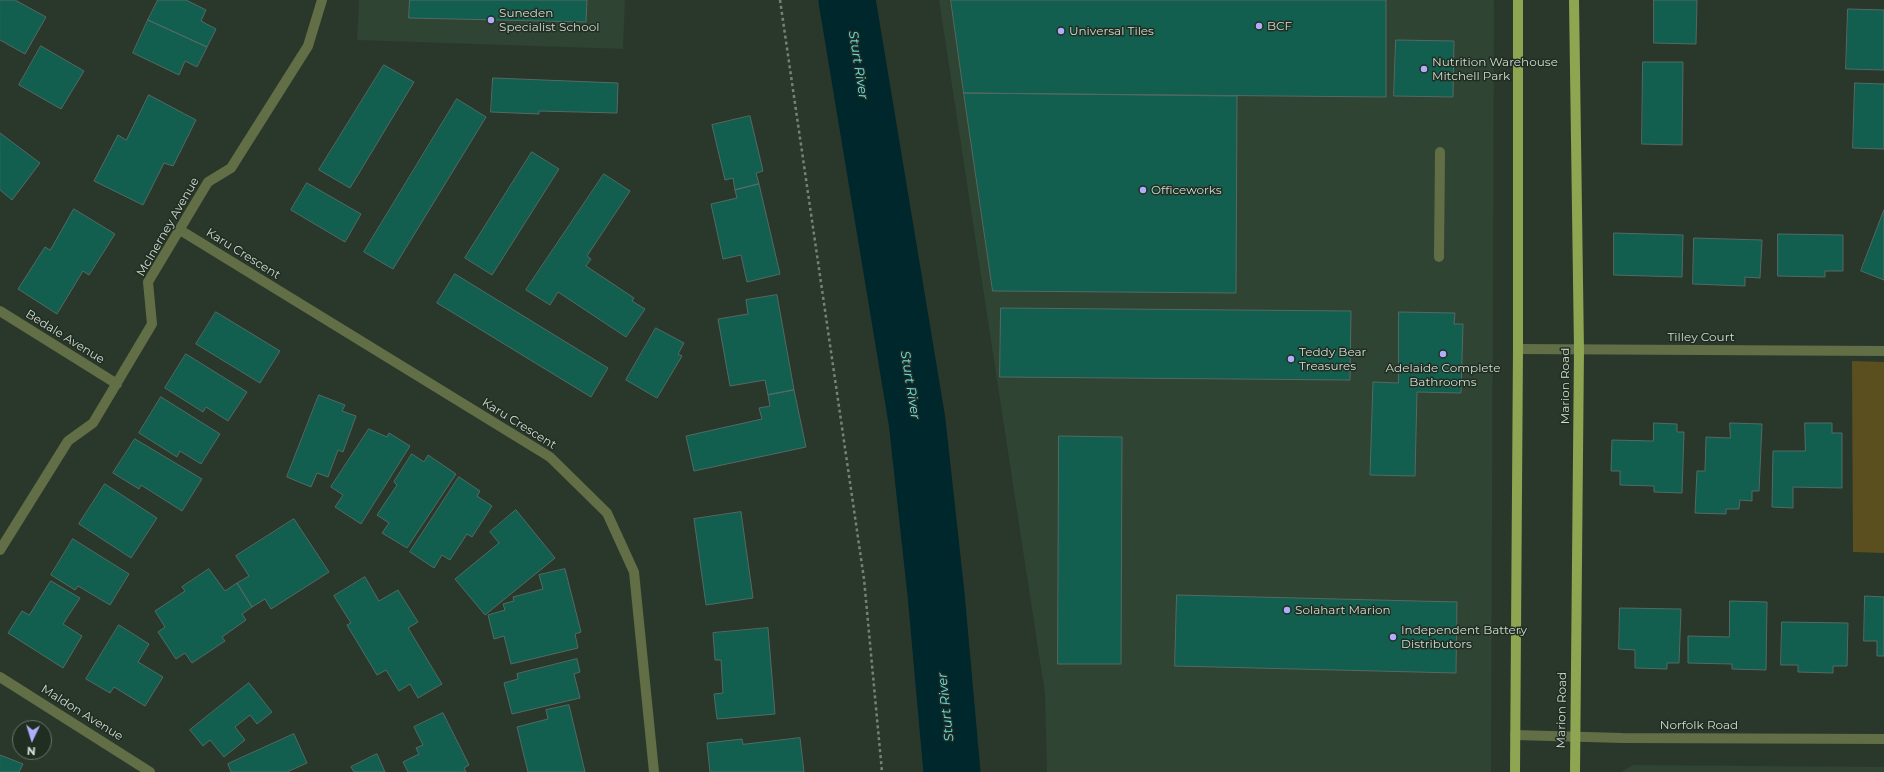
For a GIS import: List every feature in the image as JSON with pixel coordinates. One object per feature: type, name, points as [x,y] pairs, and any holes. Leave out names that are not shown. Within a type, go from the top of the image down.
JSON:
[{"type":"main road","points":[[1515,772],[1518,349],[1518,0]]},
{"type":"main road","name":"Marion Road","points":[[1574,0],[1579,350],[1575,772]]},
{"type":"street","name":"McInerney Avenue","points":[[0,550],[68,441],[93,423],[117,384],[152,324],[148,282],[208,182],[231,168],[308,46],[322,0]]},
{"type":"street","points":[[1439,257],[1440,152]]},
{"type":"street","name":"Karu Crescent","points":[[180,230],[550,457],[608,513],[634,572],[654,772]]},
{"type":"street","name":"Bedale Avenue","points":[[0,311],[117,384]]},
{"type":"street","name":"Tilley Court","points":[[1518,349],[1884,351]]},
{"type":"street","name":"Maldon Avenue","points":[[0,677],[150,772]]},
{"type":"street","name":"Norfolk Road","points":[[1515,734],[1575,737],[1884,738]]},
{"type":"path","points":[[780,0],[864,579],[882,772]]},
{"type":"shaded area","name":"Suneden Specialist School","points":[[359,0],[625,0],[623,49],[357,40]]},
{"type":"shaded area","points":[[939,0],[1494,0],[1491,772],[1047,772],[1045,694]]},
{"type":"shaded area","points":[[1852,361],[1884,362],[1884,553],[1853,552]]},
{"type":"shaded area","points":[[1633,765],[1884,767],[1884,772],[1621,772]]},
{"type":"building","points":[[0,0],[15,0],[46,17],[25,54],[0,40]]},
{"type":"building","points":[[158,0],[186,0],[206,10],[201,21],[216,29],[207,47],[148,20]]},
{"type":"building","points":[[410,0],[587,0],[586,22],[409,18]]},
{"type":"building","points":[[951,0],[1386,0],[1386,97],[964,93]]},
{"type":"building","points":[[1654,0],[1697,0],[1696,44],[1654,43]]},
{"type":"building","points":[[1848,9],[1884,10],[1884,70],[1846,69]]},
{"type":"building","points":[[148,20],[207,47],[197,67],[185,61],[179,75],[133,53]]},
{"type":"building","name":"Nutrition Warehouse Mitchell Park","points":[[1396,40],[1454,41],[1453,97],[1394,96]]},
{"type":"building","points":[[41,46],[84,71],[61,109],[19,85]]},
{"type":"building","points":[[1643,62],[1683,62],[1682,145],[1642,144]]},
{"type":"building","points":[[384,65],[414,82],[350,188],[319,170]]},
{"type":"building","points":[[493,78],[618,83],[617,113],[539,111],[539,114],[491,112]]},
{"type":"building","points":[[1855,83],[1884,84],[1884,149],[1853,148]]},
{"type":"building","points":[[964,93],[1237,96],[1236,293],[993,291]]},
{"type":"building","points":[[149,95],[196,120],[173,166],[164,163],[143,205],[94,181],[118,135],[126,140]]},
{"type":"building","points":[[457,99],[486,117],[393,269],[364,252]]},
{"type":"building","points":[[750,116],[763,171],[756,173],[759,184],[735,190],[733,178],[725,180],[712,125]]},
{"type":"building","points":[[0,133],[40,163],[12,200],[0,190]]},
{"type":"building","points":[[532,152],[559,169],[492,275],[465,258]]},
{"type":"building","points":[[604,174],[630,191],[587,256],[591,259],[586,266],[634,298],[632,301],[645,309],[626,337],[558,292],[550,305],[526,290]]},
{"type":"building","points":[[307,183],[361,214],[345,242],[291,210]]},
{"type":"building","points":[[759,184],[780,274],[747,282],[741,255],[723,259],[711,204],[737,198],[735,190]]},
{"type":"building","points":[[74,209],[115,234],[89,275],[83,271],[57,314],[18,289],[45,247],[50,250]]},
{"type":"building","points":[[1884,210],[1884,280],[1861,271]]},
{"type":"building","points":[[1614,233],[1683,235],[1682,277],[1614,275]]},
{"type":"building","points":[[1778,234],[1843,235],[1843,271],[1825,271],[1825,277],[1778,276]]},
{"type":"building","points":[[1694,238],[1762,240],[1760,278],[1745,277],[1745,286],[1693,284]]},
{"type":"building","points":[[455,274],[608,368],[591,397],[437,303]]},
{"type":"building","points":[[777,295],[794,390],[768,395],[765,380],[730,386],[718,319],[748,314],[746,300]]},
{"type":"building","points":[[1001,308],[1351,311],[1350,380],[1000,377]]},
{"type":"building","points":[[216,312],[280,351],[260,383],[196,344]]},
{"type":"building","points":[[1399,312],[1455,313],[1454,324],[1463,324],[1461,393],[1417,392],[1415,476],[1370,475],[1373,382],[1398,383]]},
{"type":"building","points":[[656,328],[684,343],[678,354],[682,356],[657,398],[626,380]]},
{"type":"building","points":[[186,354],[247,392],[228,421],[206,407],[203,412],[165,388]]},
{"type":"building","points":[[794,390],[806,447],[694,471],[686,436],[762,419],[759,408],[770,406],[768,395]]},
{"type":"building","points":[[319,395],[345,405],[342,411],[356,416],[343,452],[338,450],[328,477],[317,473],[311,487],[287,477]]},
{"type":"building","points":[[161,397],[220,434],[201,464],[180,451],[177,457],[139,433]]},
{"type":"building","points":[[1654,423],[1677,424],[1677,432],[1684,432],[1682,493],[1654,492],[1654,486],[1620,485],[1620,471],[1611,471],[1612,440],[1653,441]]},
{"type":"building","points":[[1730,423],[1762,424],[1759,491],[1752,491],[1752,501],[1740,500],[1739,509],[1726,509],[1726,514],[1695,513],[1697,471],[1705,471],[1706,437],[1730,438]]},
{"type":"building","points":[[1805,423],[1832,423],[1832,433],[1842,433],[1842,488],[1793,487],[1793,508],[1772,507],[1773,451],[1805,451]]},
{"type":"building","points":[[369,429],[387,437],[389,433],[410,446],[361,524],[335,507],[343,495],[331,487]]},
{"type":"building","points":[[1059,436],[1122,437],[1121,664],[1058,664]]},
{"type":"building","points":[[135,439],[202,479],[182,511],[141,485],[139,489],[113,473]]},
{"type":"building","points":[[412,454],[424,462],[428,455],[456,474],[407,548],[382,533],[389,523],[377,515],[397,485],[394,482]]},
{"type":"building","points":[[459,477],[480,491],[477,496],[492,506],[472,537],[467,534],[450,560],[442,555],[434,568],[410,552]]},
{"type":"building","points":[[105,484],[157,518],[131,558],[79,524]]},
{"type":"building","points":[[516,510],[555,558],[485,615],[455,579],[499,543],[490,532]]},
{"type":"building","points":[[741,512],[753,598],[706,605],[694,519]]},
{"type":"building","points":[[294,519],[329,572],[271,609],[265,599],[252,607],[237,583],[249,576],[236,556]]},
{"type":"building","points":[[73,539],[129,574],[110,605],[78,586],[75,590],[51,575]]},
{"type":"building","points":[[209,569],[225,591],[237,583],[252,607],[242,614],[246,620],[222,637],[225,641],[192,663],[185,653],[176,659],[158,632],[165,627],[155,611],[185,591],[182,587]]},
{"type":"building","points":[[565,569],[581,632],[575,634],[578,648],[511,664],[504,636],[494,639],[488,615],[505,610],[503,604],[514,601],[513,597],[543,589],[539,575]]},
{"type":"building","points":[[365,577],[379,601],[398,590],[418,622],[408,628],[442,684],[418,698],[410,684],[399,691],[386,670],[377,675],[347,625],[351,623],[334,596]]},
{"type":"building","points":[[51,581],[80,598],[63,624],[82,636],[63,668],[8,633],[22,611],[29,615]]},
{"type":"building","points":[[1177,595],[1457,602],[1456,673],[1175,666]]},
{"type":"building","points":[[1865,596],[1884,597],[1884,656],[1877,656],[1877,641],[1864,641]]},
{"type":"building","points":[[1730,601],[1767,602],[1766,670],[1732,669],[1732,664],[1688,663],[1688,636],[1729,637]]},
{"type":"building","points":[[1620,608],[1681,609],[1679,663],[1667,663],[1667,669],[1635,668],[1635,650],[1619,649]]},
{"type":"building","points":[[1782,622],[1848,623],[1847,666],[1833,666],[1833,673],[1798,672],[1798,665],[1781,665]]},
{"type":"building","points":[[119,625],[149,644],[138,662],[163,677],[145,706],[114,687],[110,693],[86,679]]},
{"type":"building","points":[[768,628],[775,714],[717,719],[714,694],[723,693],[721,660],[715,660],[713,633]]},
{"type":"building","points":[[577,659],[580,672],[574,674],[580,698],[512,714],[504,683],[518,679],[517,674]]},
{"type":"building","points":[[249,683],[272,712],[257,724],[250,715],[235,727],[245,740],[224,757],[210,740],[203,746],[190,730]]},
{"type":"building","points":[[569,705],[585,772],[528,772],[517,727],[548,719],[546,710]]},
{"type":"building","points":[[443,713],[469,765],[464,768],[466,772],[408,772],[403,762],[419,754],[416,748],[423,745],[414,727]]},
{"type":"building","points":[[294,734],[307,763],[287,772],[231,772],[228,764]]},
{"type":"building","points":[[800,738],[804,772],[710,772],[707,743],[742,739],[743,744]]},
{"type":"building","points":[[377,754],[385,772],[354,772],[351,767]]},
{"type":"building","points":[[0,755],[23,764],[19,772],[0,772]]},
{"type":"waterway","name":"Sturt River","points":[[847,0],[917,421],[936,594],[952,772]]},
{"type":"place","name":"Suneden Specialist School","points":[[491,20]]},
{"type":"place","name":"BCF","points":[[1259,26]]},
{"type":"place","name":"Universal Tiles","points":[[1061,31]]},
{"type":"place","name":"Nutrition Warehouse Mitchell Park","points":[[1424,69]]},
{"type":"place","name":"Officeworks","points":[[1143,190]]},
{"type":"place","name":"Adelaide Complete Bathrooms","points":[[1443,354]]},
{"type":"place","name":"Teddy Bear Treasures","points":[[1291,359]]},
{"type":"place","name":"Solahart Marion","points":[[1287,610]]},
{"type":"place","name":"Independent Battery Distributors","points":[[1393,637]]}]
